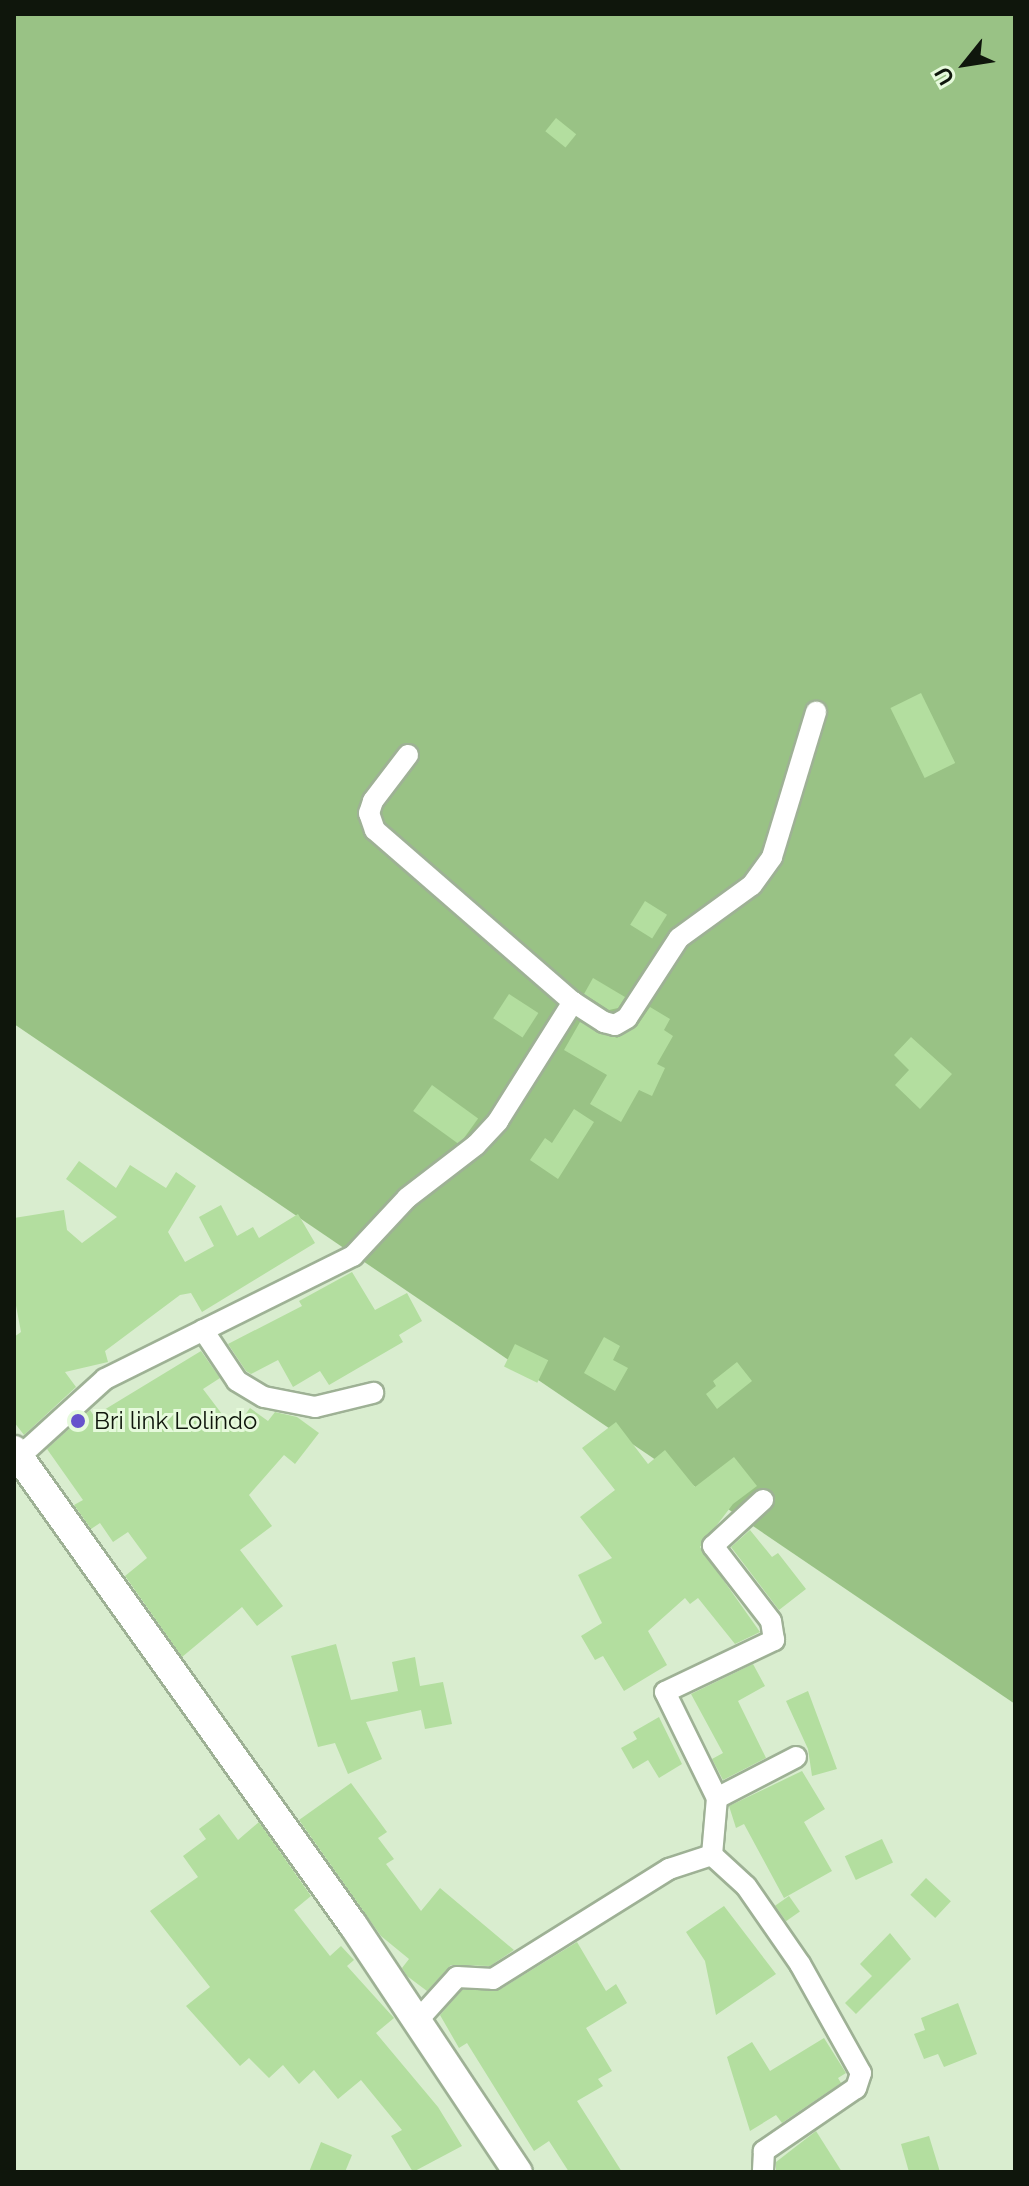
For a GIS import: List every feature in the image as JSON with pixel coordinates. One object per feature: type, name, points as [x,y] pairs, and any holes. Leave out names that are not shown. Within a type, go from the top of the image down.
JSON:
[{"type":"street","points":[[408,755],[373,801],[369,813],[375,830],[573,1002],[604,1022],[615,1025],[627,1018],[679,938],[759,878],[781,839],[816,712]]},
{"type":"street","points":[[518,2172],[418,2020],[16,1454],[105,1379],[353,1256],[407,1198],[476,1145],[498,1121],[573,1002]]},
{"type":"street","points":[[203,1330],[237,1381],[264,1397],[315,1407],[373,1393]]},
{"type":"street","points":[[712,1855],[717,1798],[665,1692],[774,1640],[771,1621],[713,1546],[763,1500]]},
{"type":"street","points":[[717,1798],[796,1757]]},
{"type":"street","points":[[418,2020],[457,1977],[493,1979],[669,1869],[712,1855]]},
{"type":"street","points":[[712,1855],[746,1886],[800,1964],[861,2073],[856,2088],[764,2151],[763,2172]]},
{"type":"green space","points":[[14,14],[1015,14],[1015,1704],[14,1024]]},
{"type":"building","points":[[556,118],[576,134],[566,148],[545,131]]},
{"type":"building","points":[[921,693],[955,763],[925,778],[890,708]]},
{"type":"building","points":[[645,901],[667,915],[652,939],[630,925]]},
{"type":"building","points":[[593,978],[625,997],[618,1008],[609,1010],[584,994]]},
{"type":"building","points":[[509,994],[538,1013],[523,1037],[493,1018]]},
{"type":"building","points":[[650,1007],[670,1019],[664,1030],[673,1036],[657,1064],[665,1068],[652,1096],[639,1090],[621,1122],[590,1104],[607,1075],[564,1050],[580,1022],[617,1038],[637,1026]]},
{"type":"building","points":[[911,1037],[952,1074],[920,1109],[895,1085],[909,1070],[894,1055]]},
{"type":"building","points":[[432,1085],[478,1119],[459,1144],[413,1111]]},
{"type":"building","points":[[574,1109],[594,1122],[558,1179],[530,1160],[545,1138],[552,1143]]},
{"type":"building","points":[[79,1161],[116,1188],[130,1165],[166,1188],[176,1172],[196,1186],[168,1232],[185,1262],[214,1246],[199,1217],[221,1205],[237,1236],[253,1227],[259,1238],[298,1214],[315,1243],[202,1312],[191,1293],[180,1295],[105,1351],[108,1362],[65,1372],[76,1387],[24,1435],[14,1422],[14,1337],[21,1332],[14,1295],[14,1218],[64,1210],[67,1230],[82,1243],[117,1217],[66,1179]]},
{"type":"building","points":[[352,1272],[375,1310],[407,1293],[422,1321],[399,1335],[403,1342],[329,1385],[320,1371],[293,1387],[278,1360],[251,1374],[246,1371],[228,1344],[302,1306],[299,1301]]},
{"type":"building","points":[[604,1337],[620,1346],[613,1360],[628,1368],[615,1391],[584,1373]]},
{"type":"building","points":[[515,1344],[548,1360],[537,1383],[504,1366]]},
{"type":"building","points":[[201,1351],[220,1378],[203,1389],[234,1430],[250,1408],[268,1421],[275,1412],[297,1417],[319,1433],[295,1464],[284,1455],[249,1495],[272,1526],[240,1550],[283,1606],[257,1626],[242,1607],[182,1657],[125,1576],[147,1558],[128,1532],[113,1542],[100,1523],[91,1529],[74,1505],[83,1500],[47,1449],[90,1410],[94,1416]]},
{"type":"building","points":[[737,1362],[752,1381],[717,1409],[706,1394],[716,1386],[713,1381]]},
{"type":"building","points":[[616,1422],[648,1464],[665,1450],[695,1487],[734,1457],[757,1486],[733,1504],[700,1547],[760,1632],[735,1644],[698,1598],[690,1604],[685,1598],[648,1631],[667,1665],[624,1691],[603,1656],[595,1660],[581,1636],[602,1623],[578,1575],[612,1558],[580,1517],[615,1490],[582,1448]]},
{"type":"building","points":[[750,1530],[772,1557],[778,1553],[806,1589],[779,1610],[731,1547]]},
{"type":"building","points":[[336,1644],[351,1700],[398,1691],[392,1662],[415,1657],[420,1686],[443,1682],[452,1724],[425,1729],[421,1710],[366,1722],[382,1759],[348,1774],[335,1743],[318,1747],[291,1656]]},
{"type":"building","points":[[753,1664],[765,1686],[738,1701],[766,1758],[723,1780],[712,1759],[723,1753],[691,1694]]},
{"type":"building","points":[[808,1691],[837,1769],[812,1776],[808,1749],[786,1701]]},
{"type":"building","points":[[659,1717],[682,1764],[659,1778],[648,1760],[633,1769],[621,1748],[637,1739],[633,1732]]},
{"type":"building","points":[[802,1771],[825,1809],[804,1822],[832,1871],[784,1898],[744,1824],[736,1828],[729,1806]]},
{"type":"building","points":[[351,1783],[387,1832],[378,1838],[394,1859],[386,1864],[421,1911],[440,1888],[514,1950],[490,1966],[451,1965],[427,1991],[407,1976],[402,1968],[409,1959],[381,1936],[299,1820]]},
{"type":"building","points":[[219,1814],[238,1840],[259,1822],[311,1896],[294,1910],[330,1956],[341,1946],[354,1960],[347,1966],[394,2018],[376,2033],[438,2107],[462,2146],[413,2172],[391,2136],[402,2130],[361,2080],[338,2099],[314,2070],[299,2084],[283,2065],[269,2078],[249,2058],[240,2066],[186,2006],[210,1987],[150,1911],[198,1877],[183,1856],[206,1839],[199,1829]]},
{"type":"building","points":[[882,1839],[893,1863],[856,1880],[845,1856]]},
{"type":"building","points":[[926,1878],[951,1901],[935,1918],[910,1895]]},
{"type":"building","points":[[789,1896],[800,1912],[786,1921],[775,1906]]},
{"type":"building","points":[[724,1906],[776,1974],[716,2015],[705,1961],[686,1932]]},
{"type":"building","points":[[890,1933],[911,1959],[856,2014],[845,2003],[872,1976],[860,1964]]},
{"type":"building","points":[[577,1942],[606,1991],[616,1984],[627,2003],[586,2028],[612,2071],[598,2079],[603,2086],[577,2101],[622,2172],[569,2172],[549,2141],[534,2151],[467,2043],[459,2048],[440,2015],[462,1990],[499,1990]]},
{"type":"building","points":[[958,2003],[977,2054],[944,2067],[938,2054],[924,2059],[914,2034],[925,2030],[921,2018]]},
{"type":"building","points":[[824,2038],[846,2073],[838,2078],[841,2083],[782,2123],[776,2115],[750,2131],[727,2057],[752,2042],[770,2071]]},
{"type":"building","points":[[816,2131],[842,2172],[776,2172],[776,2162]]},
{"type":"building","points":[[929,2136],[940,2172],[909,2172],[901,2144]]},
{"type":"building","points":[[321,2142],[352,2155],[345,2172],[309,2172]]},
{"type":"place","name":"Bri link Lolindo","points":[[78,1421]]}]
